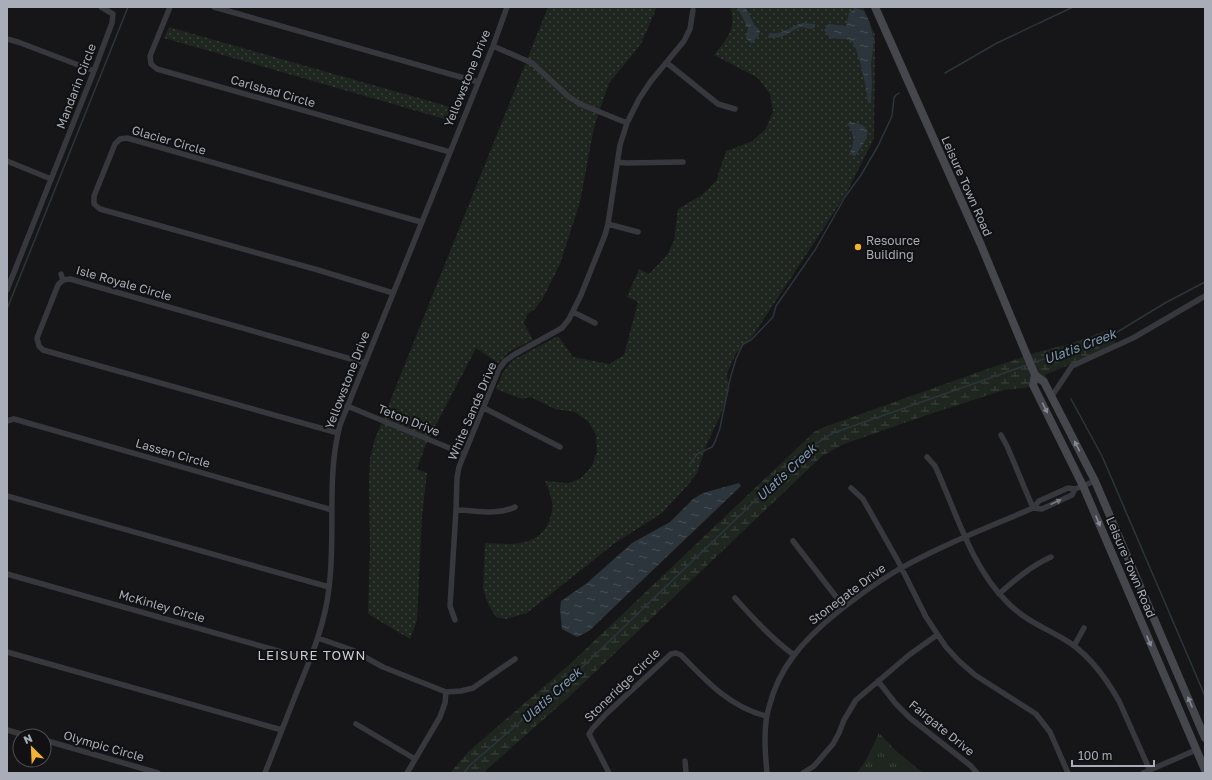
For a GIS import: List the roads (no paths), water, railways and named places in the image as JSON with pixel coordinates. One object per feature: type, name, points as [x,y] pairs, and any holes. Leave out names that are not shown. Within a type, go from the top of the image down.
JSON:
[{"type":"main road","name":"Leisure Town Road","points":[[875,7],[906,74],[934,143],[981,245],[1035,375],[1044,382],[1052,396],[1095,481],[1205,738]]},
{"type":"main road","name":"Leisure Town Road","points":[[1035,375],[1033,385],[1205,770]]},
{"type":"street","name":"Mandarin Circle","points":[[7,290],[112,23],[113,14],[101,7]]},
{"type":"street","name":"Carlsbad Circle","points":[[170,7],[148,64],[157,69],[450,152]]},
{"type":"street","points":[[214,7],[478,82]]},
{"type":"street","name":"Yellowstone Drive","points":[[265,773],[310,660],[318,638],[327,604],[330,587],[334,451],[338,433],[347,406],[478,82],[506,7]]},
{"type":"street","name":"White Sands Drive","points":[[455,620],[450,606],[457,478],[464,454],[499,368],[505,361],[525,348],[562,328],[573,312],[595,262],[608,224],[620,145],[627,123],[647,87],[667,63],[687,35],[691,24],[693,10]]},
{"type":"street","points":[[7,39],[94,72]]},
{"type":"street","points":[[492,46],[532,63],[580,104],[627,123]]},
{"type":"street","points":[[667,63],[718,104],[734,109]]},
{"type":"street","name":"Glacier Circle","points":[[393,292],[102,210],[91,205],[119,137],[421,222]]},
{"type":"street","points":[[7,161],[51,179]]},
{"type":"street","points":[[618,162],[683,162]]},
{"type":"street","points":[[608,224],[638,232]]},
{"type":"street","name":"Isle Royale Circle","points":[[38,343],[37,338],[62,277],[365,363]]},
{"type":"street","points":[[1052,396],[1072,366],[1132,338],[1205,296]]},
{"type":"street","points":[[573,312],[595,323]]},
{"type":"street","points":[[31,346],[38,343],[41,348],[48,351],[338,433]]},
{"type":"street","name":"Teton Drive","points":[[347,406],[464,454]]},
{"type":"street","points":[[484,408],[560,446]]},
{"type":"street","name":"Lassen Circle","points":[[7,420],[14,419],[332,510]]},
{"type":"street","points":[[1001,435],[1033,508]]},
{"type":"street","points":[[927,457],[935,466],[966,538],[985,575],[999,594],[1016,611],[1027,619],[1063,638],[1074,646],[1099,671],[1113,690],[1150,772]]},
{"type":"street","name":"Stonegate Drive","points":[[767,773],[765,741],[766,716],[782,672],[805,642],[844,607],[872,586],[901,568],[935,551],[1033,508],[1039,501],[1054,494],[1068,488],[1079,487],[1095,481]]},
{"type":"street","points":[[851,488],[863,499],[937,635],[959,661],[975,675],[1036,714],[1050,732],[1068,773]]},
{"type":"street","points":[[7,496],[330,587]]},
{"type":"street","points":[[456,510],[498,512],[507,511],[515,507]]},
{"type":"street","points":[[793,541],[844,607]]},
{"type":"street","points":[[999,594],[1026,571],[1052,556]]},
{"type":"street","name":"McKinley Circle","points":[[7,574],[310,660]]},
{"type":"street","points":[[735,598],[749,614],[794,655]]},
{"type":"street","points":[[1074,646],[1084,628]]},
{"type":"street","points":[[803,773],[814,766],[824,755],[839,734],[849,710],[856,700],[909,655],[937,635]]},
{"type":"street","points":[[318,638],[352,650],[383,667],[446,692],[461,691],[473,688],[514,659]]},
{"type":"street","points":[[7,652],[282,730]]},
{"type":"street","name":"Stoneridge Circle","points":[[609,773],[589,734],[592,728],[670,654],[676,653],[682,656],[717,691],[742,708],[766,716]]},
{"type":"street","name":"Fairgate Drive","points":[[878,681],[896,704],[910,718],[978,773]]},
{"type":"street","points":[[407,773],[440,717],[445,703],[446,692]]},
{"type":"street","points":[[356,724],[415,759]]},
{"type":"street","name":"Olympic Circle","points":[[52,742],[158,773]]},
{"type":"street","points":[[1143,773],[1150,772],[1196,750]]},
{"type":"street","points":[[685,762],[686,773]]},
{"type":"water","points":[[737,7],[745,7],[754,24],[760,31],[758,37],[752,44],[746,38],[748,28]]},
{"type":"water","points":[[855,8],[864,11],[869,21],[874,40],[871,64],[871,103],[868,103],[862,71],[857,52],[852,42],[850,40],[830,38],[824,30],[829,24],[846,26],[849,13]]},
{"type":"water","points":[[803,23],[815,24],[815,27],[812,29],[800,27],[781,37],[768,38],[769,33],[783,32]]},
{"type":"water","points":[[850,122],[864,127],[868,134],[855,156],[850,153],[854,141],[851,129],[847,124]]},
{"type":"water","points":[[739,483],[741,486],[589,631],[577,637],[562,629],[560,610],[561,601],[587,583],[632,543],[670,522],[693,499],[703,493]]},
{"type":"waterway","points":[[7,309],[128,7]]},
{"type":"waterway","points":[[945,73],[997,43],[1073,7]]},
{"type":"waterway","points":[[690,464],[697,454],[712,447],[715,442],[720,428],[730,379],[736,359],[743,344],[751,340],[773,317],[776,306],[815,250],[845,197],[861,175],[878,146],[892,116],[894,98],[899,93]]},
{"type":"waterway","name":"Ulatis Creek","points":[[1032,363],[1109,337],[1165,303],[1205,282]]},
{"type":"waterway","name":"Ulatis Creek","points":[[464,773],[469,766],[575,674],[812,446],[833,433],[1027,365]]},
{"type":"waterway","points":[[1071,399],[1102,456],[1205,696]]},
{"type":"place","name":"Resource Building","points":[[858,247]]},
{"type":"district","name":"LEISURE TOWN","points":[[312,655]]}]
